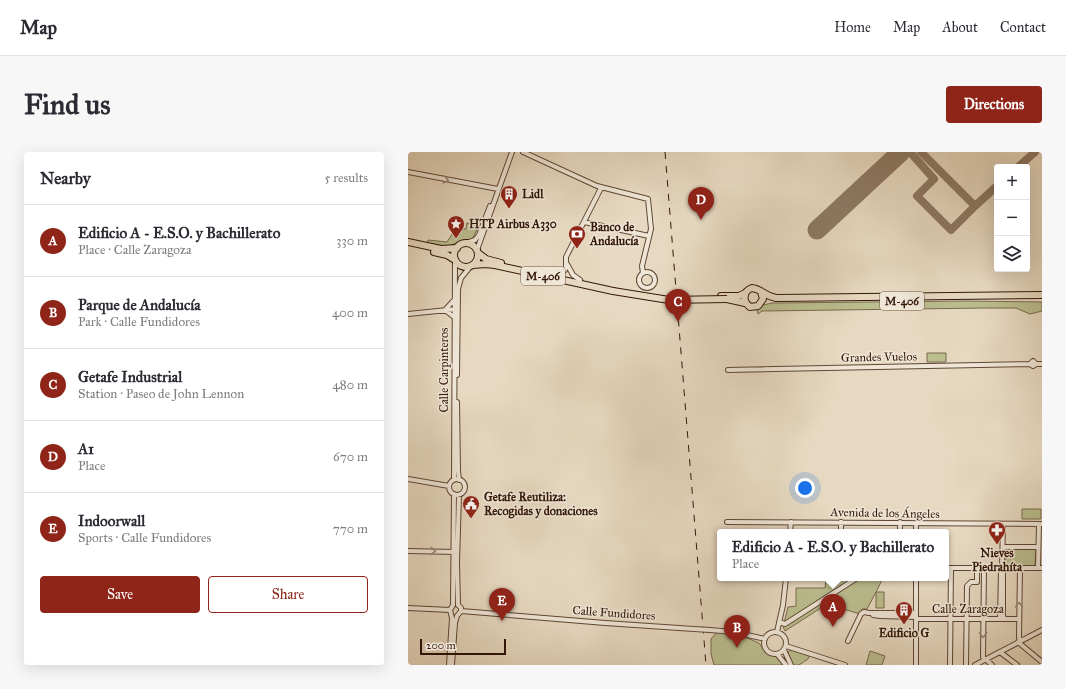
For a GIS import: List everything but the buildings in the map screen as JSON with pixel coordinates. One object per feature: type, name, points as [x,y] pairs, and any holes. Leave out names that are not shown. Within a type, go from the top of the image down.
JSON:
[{"type":"highway","points":[[408,242],[441,249],[457,248],[466,243]]},
{"type":"highway","name":"M-406","points":[[466,243],[474,246],[478,252],[493,261],[580,280],[613,289]]},
{"type":"highway","name":"M-406","points":[[408,246],[444,254],[455,260],[461,266],[485,264],[495,265],[669,300],[728,298],[739,296],[752,288],[758,289],[768,296],[776,298],[1042,295]]},
{"type":"highway","points":[[455,260],[457,248]]},
{"type":"highway","points":[[471,266],[478,260],[478,252]]},
{"type":"highway","points":[[761,292],[763,296],[762,302]]},
{"type":"highway","points":[[745,293],[745,303]]},
{"type":"highway","name":"M-406","points":[[728,298],[753,307],[758,306],[762,302],[1042,298]]},
{"type":"street","points":[[466,243],[475,240],[479,236],[513,152]]},
{"type":"street","points":[[523,152],[601,188],[648,199],[651,225],[642,266],[643,273]]},
{"type":"street","points":[[408,172],[497,191]]},
{"type":"street","points":[[554,274],[565,271],[567,267],[566,257],[601,188]]},
{"type":"street","points":[[478,252],[497,196],[497,191]]},
{"type":"street","points":[[584,222],[649,236]]},
{"type":"street","name":"Calle Carpinteros","points":[[455,260],[459,480]]},
{"type":"street","points":[[566,262],[573,275],[580,280]]},
{"type":"street","name":"Calle Carpinteros","points":[[454,480],[454,317],[459,283],[463,275],[471,266]]},
{"type":"street","points":[[445,310],[455,298]]},
{"type":"street","points":[[408,314],[456,309]]},
{"type":"street","points":[[445,310],[454,317]]},
{"type":"street","name":"Grandes Vuelos","points":[[728,370],[1030,364],[1033,366],[1036,364],[1042,364]]},
{"type":"street","points":[[408,479],[449,486]]},
{"type":"street","points":[[408,608],[450,610],[455,605],[459,495],[463,493],[465,486],[462,481],[454,480],[449,486],[450,492],[459,495]]},
{"type":"street","points":[[454,494],[456,552]]},
{"type":"street","name":"Avenida de los Ángeles","points":[[727,522],[1040,524]]},
{"type":"street","points":[[790,529],[791,522]]},
{"type":"street","points":[[841,522],[841,529]]},
{"type":"street","points":[[900,522],[900,529]]},
{"type":"street","points":[[916,524],[916,529]]},
{"type":"street","points":[[1002,619],[1003,524]]},
{"type":"street","points":[[949,568],[1040,568],[1038,547],[1040,524]]},
{"type":"street","points":[[1002,547],[1038,547]]},
{"type":"street","points":[[408,551],[456,552]]},
{"type":"street","points":[[966,665],[967,586],[971,582],[976,582],[977,568]]},
{"type":"street","points":[[984,568],[983,657],[992,665]]},
{"type":"street","points":[[1020,568],[1019,642],[1042,662]]},
{"type":"street","points":[[777,632],[783,605],[786,581]]},
{"type":"street","points":[[779,622],[785,624],[852,581]]},
{"type":"street","points":[[916,581],[916,665]]},
{"type":"street","points":[[949,581],[951,619],[950,665]]},
{"type":"street","points":[[452,665],[455,624],[457,616],[460,614],[461,610],[461,608],[455,605]]},
{"type":"street","points":[[449,665],[452,615],[450,610]]},
{"type":"street","name":"Calle Fundidores","points":[[461,610],[605,623],[734,632],[765,639]]},
{"type":"street","name":"Calle Zaragoza","points":[[848,641],[864,612],[951,619],[1019,619]]},
{"type":"street","points":[[452,615],[457,616]]},
{"type":"street","points":[[975,665],[1042,630]]},
{"type":"street","points":[[785,648],[782,652],[777,654],[767,651],[764,645],[765,639],[770,633],[777,632],[785,637],[785,648],[791,665]]},
{"type":"street","points":[[785,648],[845,665]]},
{"type":"street","points":[[1000,652],[1017,665]]},
{"type":"street","points":[[777,654],[786,665]]},
{"type":"green space","points":[[467,223],[479,225],[471,239],[449,246],[427,244],[428,240],[447,242],[456,228],[466,229]]},
{"type":"green space","points":[[967,301],[1042,302],[1042,311],[1030,314],[1016,308],[985,308],[762,311],[758,314],[757,310],[763,305],[772,303]]},
{"type":"green space","points":[[927,353],[946,353],[946,362],[927,362]]},
{"type":"green space","points":[[1022,509],[1041,509],[1041,519],[1022,519]]},
{"type":"green space","points":[[1036,548],[1035,566],[1006,566],[1005,549]]},
{"type":"green space","points":[[826,581],[881,581],[867,609],[862,609],[860,614],[827,604],[785,631],[783,627],[788,607],[796,606],[796,588],[825,588]]},
{"type":"green space","points":[[876,592],[884,592],[884,608],[876,608]]},
{"type":"green space","points":[[717,632],[740,635],[759,643],[766,653],[779,658],[783,665],[714,665],[711,654],[711,639]]},
{"type":"green space","points":[[791,650],[810,655],[808,659],[799,665],[793,665],[787,655]]},
{"type":"green space","points":[[870,651],[885,656],[882,665],[866,665]]},
{"type":"taxiway","points":[[910,152],[934,179],[917,196],[951,230],[975,206],[921,152]]},
{"type":"taxiway","points":[[1021,164],[1035,152]]},
{"type":"taxiway","points":[[975,206],[994,189]]},
{"type":"runway","points":[[817,230],[901,152]]},
{"type":"railway","points":[[665,152],[706,665]]},
{"type":"place","name":"Lidl","points":[[509,209]]},
{"type":"place","name":"A1","points":[[701,220]]},
{"type":"place","name":"HTP Airbus A330","points":[[456,239]]},
{"type":"place","name":"Banco de Andalucía","points":[[577,249]]},
{"type":"place","name":"Getafe Industrial","points":[[678,322]]},
{"type":"place","name":"Getafe Reutiliza: Recogidas y donaciones","points":[[471,519]]},
{"type":"place","name":"Nieves Piedrahíta","points":[[997,545]]},
{"type":"place","name":"Indoorwall","points":[[502,621]]},
{"type":"place","name":"Edificio G","points":[[904,625]]},
{"type":"place","name":"Edificio A - E.S.O. y Bachillerato","points":[[833,627]]},
{"type":"place","name":"Parque de Andalucía","points":[[737,648]]}]
